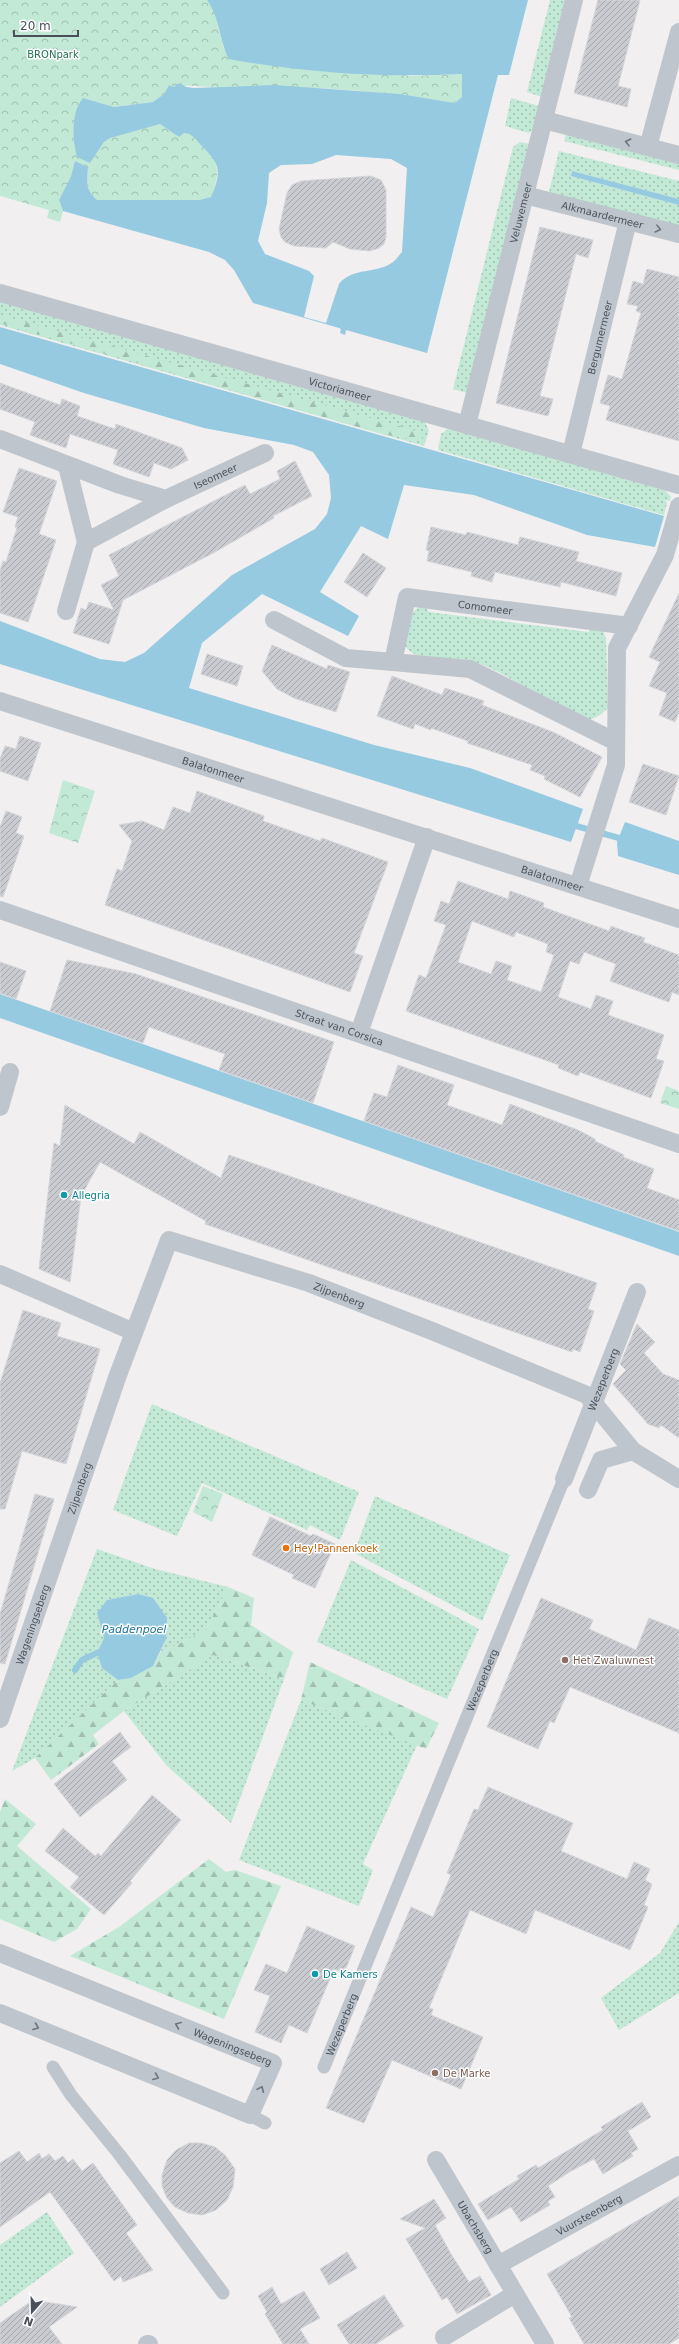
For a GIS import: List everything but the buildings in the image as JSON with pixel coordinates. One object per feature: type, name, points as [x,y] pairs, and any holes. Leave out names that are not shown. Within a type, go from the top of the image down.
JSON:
[{"type":"street","name":"Veluwemeer","points":[[467,425],[574,0]]},
{"type":"street","points":[[648,147],[679,32]]},
{"type":"street","points":[[544,120],[679,154]]},
{"type":"street","name":"Alkmaardermeer","points":[[525,195],[679,234]]},
{"type":"street","name":"Bergumermeer","points":[[570,454],[628,221]]},
{"type":"street","name":"Victoriameer","points":[[0,293],[679,485]]},
{"type":"street","points":[[0,440],[67,466],[166,499]]},
{"type":"street","name":"Iseomeer","points":[[86,542],[166,499],[265,453]]},
{"type":"street","points":[[66,611],[86,542],[67,466]]},
{"type":"street","points":[[578,886],[616,765],[617,648],[665,555],[679,507]]},
{"type":"street","name":"Comomeer","points":[[393,662],[407,597],[629,626]]},
{"type":"street","points":[[274,620],[346,658],[470,669],[616,742]]},
{"type":"street","name":"Balatonmeer","points":[[0,701],[679,919]]},
{"type":"street","points":[[359,1033],[427,837]]},
{"type":"street","name":"Straat van Corsica","points":[[0,910],[679,1144]]},
{"type":"street","points":[[0,1107],[10,1072]]},
{"type":"street","name":"Zijpenberg","points":[[63,1530],[134,1332],[169,1240],[309,1283],[432,1331],[587,1395],[593,1402]]},
{"type":"street","points":[[0,1274],[134,1332]]},
{"type":"street","name":"Wezeperberg","points":[[324,2067],[564,1479],[637,1292]]},
{"type":"street","points":[[593,1402],[632,1451],[679,1479]]},
{"type":"street","points":[[588,1490],[602,1460],[632,1451]]},
{"type":"street","name":"Wageningseberg","points":[[0,1719],[63,1530]]},
{"type":"street","name":"Wageningseberg","points":[[0,1953],[273,2063],[257,2119],[0,2012]]},
{"type":"street","points":[[53,2067],[71,2095],[120,2154],[223,2293]]},
{"type":"street","name":"Ubachsberg","points":[[436,2160],[545,2344]]},
{"type":"street","name":"Vuursteenberg","points":[[498,2265],[679,2164]]},
{"type":"street","points":[[444,2337],[515,2294]]},
{"type":"green space","name":"BRONpark","points":[[0,0],[207,0],[214,10],[224,49],[410,76],[462,74],[462,97],[455,103],[425,98],[337,89],[278,87],[173,87],[169,85],[164,94],[153,102],[114,107],[83,98],[90,163],[104,142],[110,137],[160,124],[179,137],[184,133],[188,133],[204,147],[214,160],[217,176],[211,197],[199,200],[96,200],[88,189],[88,167],[75,161],[71,176],[59,200],[63,211],[60,222],[47,218],[49,210],[0,196]]},
{"type":"green space","points":[[550,0],[566,0],[542,97],[527,92]]},
{"type":"green space","points":[[511,98],[539,106],[533,130],[529,133],[505,126]]},
{"type":"green space","points":[[566,134],[679,160],[679,170],[564,141]]},
{"type":"green space","points":[[520,142],[530,144],[467,393],[453,389],[513,147]]},
{"type":"green space","points":[[559,151],[679,181],[679,199],[572,171],[571,176],[679,205],[679,228],[549,192]]},
{"type":"green space","points":[[0,301],[425,422],[429,431],[424,446],[0,325]]},
{"type":"green space","points":[[0,315],[424,433],[421,441],[382,434],[0,323]]},
{"type":"green space","points":[[448,429],[663,488],[671,497],[670,501],[665,500],[667,503],[664,515],[438,450],[441,434]]},
{"type":"green space","points":[[423,605],[429,612],[588,632],[595,626],[603,631],[606,639],[608,708],[600,715],[590,720],[561,707],[505,675],[476,662],[457,659],[420,657],[412,653],[405,646],[409,622],[413,612]]},
{"type":"green space","points":[[63,780],[95,791],[78,843],[49,833]]},
{"type":"green space","points":[[666,1086],[679,1091],[679,1109],[660,1103]]},
{"type":"green space","points":[[152,1404],[359,1492],[340,1540],[310,1525],[307,1530],[202,1483],[177,1536],[113,1510]]},
{"type":"green space","points":[[203,1486],[223,1494],[212,1522],[193,1512]]},
{"type":"green space","points":[[375,1496],[510,1555],[482,1621],[354,1553]]},
{"type":"green space","points":[[97,1549],[155,1569],[228,1587],[205,1631],[160,1653],[166,1639],[138,1594],[107,1600],[97,1613],[104,1638],[97,1653],[102,1668],[118,1680],[35,1758],[12,1771]]},
{"type":"green space","points":[[351,1560],[479,1629],[447,1699],[317,1642]]},
{"type":"green space","points":[[228,1587],[254,1598],[251,1625],[293,1652],[284,1679],[213,1655],[124,1711],[93,1735],[99,1744],[51,1780],[35,1758],[118,1680],[131,1678],[153,1666],[160,1653],[205,1631]]},
{"type":"green space","points":[[213,1655],[284,1679],[231,1823],[166,1765],[124,1711]]},
{"type":"green space","points":[[310,1662],[439,1723],[426,1749],[301,1700]]},
{"type":"green space","points":[[301,1700],[417,1745],[363,1864],[373,1870],[359,1906],[239,1860]]},
{"type":"green space","points":[[5,1799],[36,1824],[17,1846],[91,1909],[77,1929],[54,1942],[0,1919],[0,1812]]},
{"type":"green space","points":[[209,1859],[226,1872],[235,1870],[281,1886],[224,2019],[70,1956],[119,1927]]},
{"type":"green space","points":[[679,1922],[679,1993],[619,2030],[601,1998],[660,1953]]},
{"type":"green space","points":[[47,2212],[74,2253],[0,2307],[0,2245]]},
{"type":"water","points":[[207,0],[528,0],[509,75],[498,75],[427,353],[346,330],[345,335],[340,333],[341,329],[339,328],[253,303],[234,270],[225,260],[209,252],[63,211],[59,200],[71,176],[75,161],[88,167],[87,181],[90,193],[97,200],[199,200],[211,197],[217,180],[218,173],[215,161],[196,139],[186,133],[179,137],[160,124],[110,138],[104,142],[90,163],[77,157],[74,142],[74,126],[76,111],[83,98],[114,107],[153,102],[164,94],[169,85],[173,87],[180,83],[186,87],[194,88],[274,85],[399,94],[455,103],[462,97],[462,74],[374,75],[287,68],[229,59],[223,44],[215,14]],"holes":[[[336,155],[391,159],[407,168],[402,252],[387,266],[351,275],[344,279],[339,284],[326,323],[304,317],[314,276],[309,271],[265,254],[258,241],[267,203],[269,173],[281,165],[312,164]]]},
{"type":"water","points":[[572,171],[679,199],[679,205],[571,176]]},
{"type":"water","points":[[0,327],[664,516],[655,547],[587,535],[474,495],[404,485],[388,539],[361,526],[320,592],[359,616],[348,636],[262,594],[202,643],[189,688],[374,745],[470,768],[583,809],[571,842],[0,664],[0,621],[100,659],[125,662],[144,653],[232,575],[315,529],[327,514],[331,498],[329,475],[313,452],[294,445],[204,428],[84,393],[0,364]]},
{"type":"water","points":[[625,822],[679,841],[679,875],[618,856],[617,842]]},
{"type":"water","points":[[0,994],[679,1232],[679,1256],[0,1018]]},
{"type":"water","name":"Paddenpoel","points":[[138,1594],[153,1598],[167,1618],[166,1639],[153,1666],[131,1678],[118,1680],[102,1668],[97,1653],[104,1638],[97,1613],[107,1600]]},
{"type":"waterway","points":[[569,824],[626,840]]},
{"type":"waterway","points":[[75,1670],[82,1660],[97,1653]]},
{"type":"place","name":"Allegria","points":[[64,1195]]},
{"type":"place","name":"Hey!Pannenkoek","points":[[286,1548]]},
{"type":"place","name":"Het Zwaluwnest","points":[[565,1660]]},
{"type":"place","name":"De Kamers","points":[[315,1974]]},
{"type":"place","name":"De Marke","points":[[435,2073]]}]
